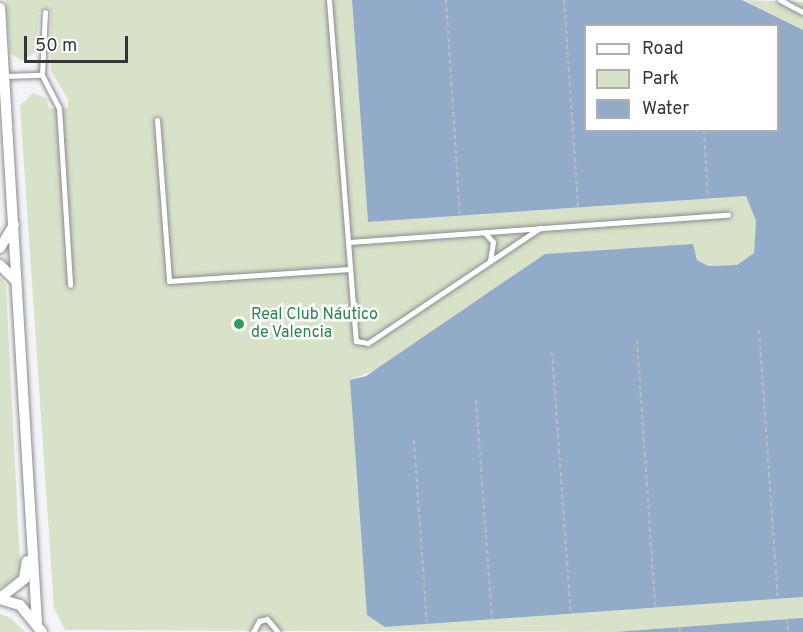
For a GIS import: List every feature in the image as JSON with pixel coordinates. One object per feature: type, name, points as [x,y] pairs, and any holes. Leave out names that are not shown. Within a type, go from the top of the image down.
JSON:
[{"type":"street","points":[[0,8],[15,220],[27,510],[27,572],[20,585],[0,598]]},
{"type":"street","points":[[0,248],[15,220]]},
{"type":"street","points":[[0,265],[18,287]]},
{"type":"street","points":[[27,510],[40,628]]},
{"type":"street","points":[[0,598],[20,605],[40,628]]},
{"type":"lane","points":[[329,0],[354,335],[361,344],[540,228]]},
{"type":"lane","points":[[780,0],[803,12]]},
{"type":"lane","points":[[45,12],[42,75],[59,108],[70,285]]},
{"type":"lane","points":[[5,76],[42,75]]},
{"type":"lane","points":[[158,120],[170,280],[350,269]]},
{"type":"lane","points":[[348,242],[728,215]]},
{"type":"lane","points":[[482,232],[493,242],[489,262]]},
{"type":"lane","points":[[253,632],[259,621],[267,619],[278,632]]},
{"type":"path","points":[[446,0],[460,217]]},
{"type":"path","points":[[564,0],[578,208]]},
{"type":"path","points":[[704,132],[708,198]]},
{"type":"path","points":[[759,330],[778,599]]},
{"type":"path","points":[[637,340],[655,608]]},
{"type":"path","points":[[552,352],[571,614]]},
{"type":"path","points":[[476,400],[492,619]]},
{"type":"path","points":[[414,440],[427,624]]},
{"type":"path","points":[[787,619],[788,632]]},
{"type":"path","points":[[680,627],[680,632]]},
{"type":"green space","name":"Real Club Náutico de Valencia","points":[[6,0],[352,0],[368,222],[746,196],[756,221],[754,253],[737,265],[708,266],[697,260],[693,245],[350,380],[385,627],[803,597],[803,618],[615,632],[65,630],[54,608],[20,106],[33,93],[46,98],[49,109],[68,108],[68,99],[51,71],[51,12],[39,12],[36,52],[22,61],[10,53]]},
{"type":"green space","points":[[743,0],[803,2],[803,30]]},
{"type":"green space","points":[[0,277],[6,286],[20,563],[16,578],[0,588]]},
{"type":"green space","points":[[0,614],[11,618],[25,632],[0,632]]},
{"type":"water","points":[[352,0],[742,0],[803,30],[803,597],[385,627],[367,615],[350,380],[366,376],[545,254],[693,244],[697,260],[708,266],[737,265],[754,253],[756,221],[746,196],[368,222]]},
{"type":"water","points":[[803,618],[803,632],[615,632],[787,619]]},
{"type":"place","name":"Real Club Náutico de Valencia","points":[[239,324]]}]
